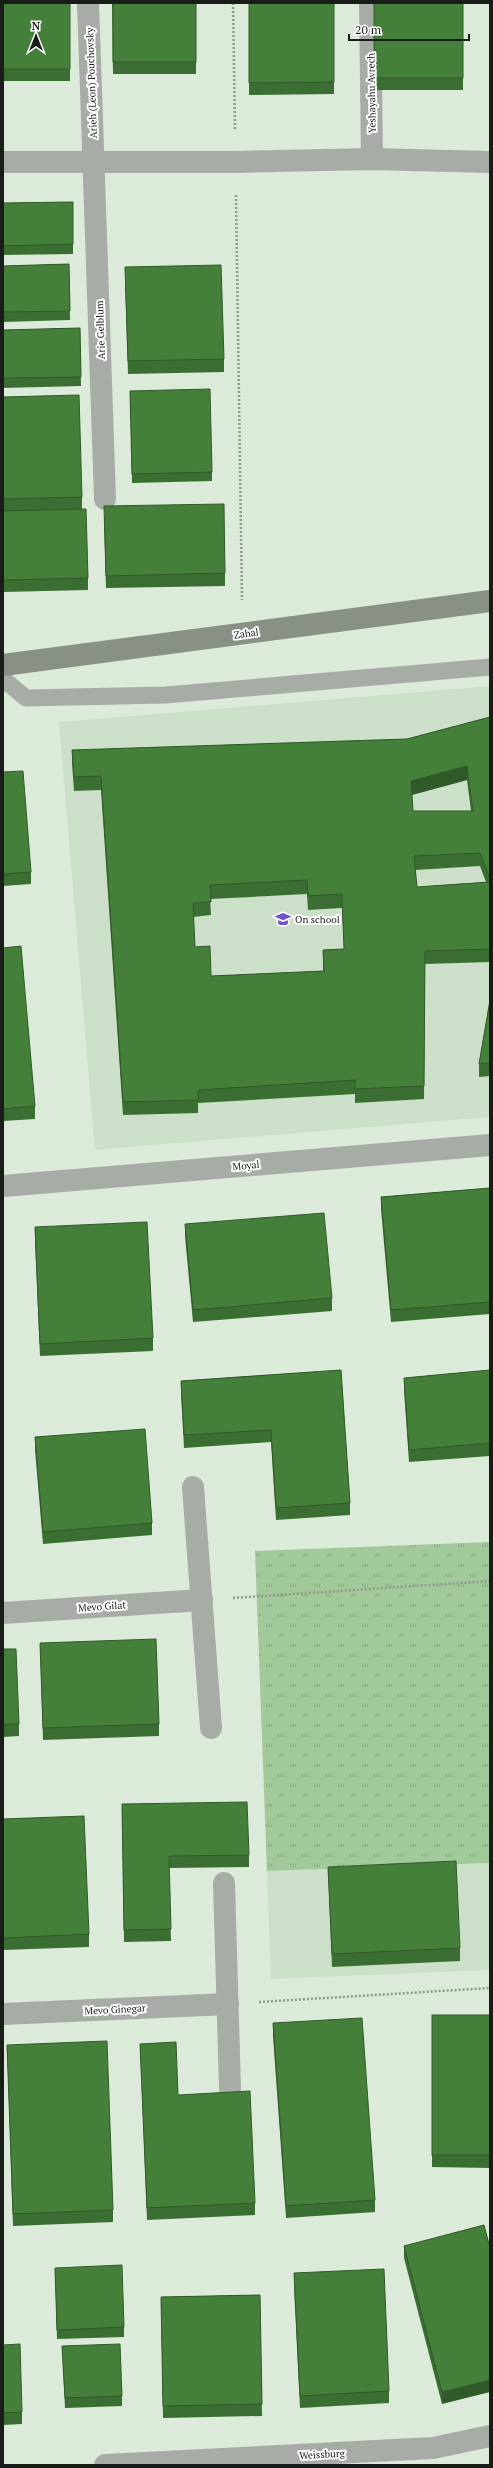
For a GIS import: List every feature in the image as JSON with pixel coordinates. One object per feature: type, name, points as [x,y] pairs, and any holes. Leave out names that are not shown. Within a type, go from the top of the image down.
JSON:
[{"type":"street","name":"Arieh (Leon) Pouchovsky","points":[[88,3],[94,162]]},
{"type":"street","name":"Yeshayahu Avrech","points":[[370,3],[372,159]]},
{"type":"street","points":[[3,162],[236,162],[372,159],[457,163],[490,162]]},
{"type":"street","name":"Arie Gelblum","points":[[94,162],[106,498]]},
{"type":"street","points":[[457,163],[490,178]]},
{"type":"street","name":"Zahal","points":[[3,665],[490,601]]},
{"type":"street","name":"Moyal","points":[[3,1186],[490,1145]]},
{"type":"street","points":[[193,1487],[211,1728]]},
{"type":"street","name":"Mevo Gilat","points":[[3,1613],[202,1600]]},
{"type":"street","points":[[224,1884],[230,2089]]},
{"type":"street","name":"Mevo Ginegar","points":[[3,2014],[228,2004]]},
{"type":"street","name":"Weissburg","points":[[105,2465],[433,2448],[490,2436]]},
{"type":"lane","points":[[3,679],[26,698],[166,695],[490,667]]},
{"type":"path","points":[[233,3],[242,634]]},
{"type":"path","points":[[202,1600],[490,1581]]},
{"type":"path","points":[[228,2004],[490,1988]]},
{"type":"shaded area","name":"On school","points":[[490,686],[490,1117],[95,1150],[59,722]]},
{"type":"shaded area","points":[[490,1863],[490,1970],[271,1979],[267,1871]]},
{"type":"green space","points":[[490,1542],[490,1863],[267,1871],[255,1551]]},
{"type":"building","points":[[3,3],[70,3],[70,69],[3,69]]},
{"type":"building","points":[[113,3],[196,3],[196,62],[113,62]]},
{"type":"building","points":[[249,3],[334,3],[334,82],[249,83]]},
{"type":"building","points":[[374,3],[463,3],[463,78],[374,78]]},
{"type":"building","points":[[73,202],[73,244],[3,246],[3,203]]},
{"type":"building","points":[[69,264],[70,311],[3,312],[3,266]]},
{"type":"building","points":[[221,265],[224,359],[128,361],[125,267]]},
{"type":"building","points":[[80,328],[81,377],[3,378],[3,330]]},
{"type":"building","points":[[210,389],[212,472],[132,474],[130,391]]},
{"type":"building","points":[[79,395],[82,497],[3,499],[3,397]]},
{"type":"building","points":[[224,504],[225,573],[106,576],[104,506]]},
{"type":"building","points":[[86,509],[88,578],[3,580],[3,511]]},
{"type":"building","name":"On school","points":[[490,717],[490,879],[480,853],[414,856],[417,887],[490,882],[490,949],[425,951],[424,1086],[355,1089],[355,1080],[198,1090],[198,1100],[123,1102],[101,776],[74,777],[72,750],[407,739]],"holes":[[[467,766],[473,811],[413,811],[411,781]],[[307,880],[308,896],[342,894],[344,949],[323,950],[324,971],[211,976],[210,946],[195,947],[193,903],[211,902],[210,885]]]},
{"type":"building","points":[[23,771],[31,872],[3,874],[3,772]]},
{"type":"building","points":[[21,946],[35,1106],[3,1109],[3,948]]},
{"type":"building","points":[[490,1000],[490,1063],[479,1064]]},
{"type":"building","points":[[490,1188],[490,1302],[391,1310],[381,1197]]},
{"type":"building","points":[[324,1213],[332,1298],[193,1310],[185,1224]]},
{"type":"building","points":[[147,1222],[153,1338],[40,1344],[35,1227]]},
{"type":"building","points":[[341,1370],[350,1503],[276,1508],[271,1430],[184,1435],[181,1381]]},
{"type":"building","points":[[490,1370],[490,1443],[409,1450],[404,1378]]},
{"type":"building","points":[[145,1429],[152,1523],[43,1532],[35,1437]]},
{"type":"building","points":[[156,1639],[159,1724],[43,1728],[40,1643]]},
{"type":"building","points":[[3,1649],[16,1649],[19,1724],[3,1724]]},
{"type":"building","points":[[247,1802],[249,1855],[169,1856],[171,1929],[124,1930],[122,1804]]},
{"type":"building","points":[[84,1816],[89,1934],[3,1938],[3,1819]]},
{"type":"building","points":[[456,1861],[460,1948],[332,1954],[328,1867]]},
{"type":"building","points":[[432,2015],[490,2015],[490,2155],[432,2155]]},
{"type":"building","points":[[362,2018],[375,2200],[286,2206],[273,2023]]},
{"type":"building","points":[[107,2041],[113,2210],[13,2214],[7,2045]]},
{"type":"building","points":[[176,2042],[178,2095],[250,2091],[255,2203],[147,2208],[140,2044]]},
{"type":"building","points":[[484,2225],[490,2248],[490,2380],[442,2392],[404,2246]]},
{"type":"building","points":[[122,2265],[124,2327],[57,2330],[55,2268]]},
{"type":"building","points":[[384,2269],[389,2391],[300,2396],[294,2273]]},
{"type":"building","points":[[260,2295],[262,2404],[163,2406],[161,2297]]},
{"type":"building","points":[[20,2344],[22,2412],[3,2413],[3,2345]]},
{"type":"building","points":[[120,2344],[122,2396],[65,2398],[62,2346]]},
{"type":"place","name":"On school","points":[[283,919]]}]
